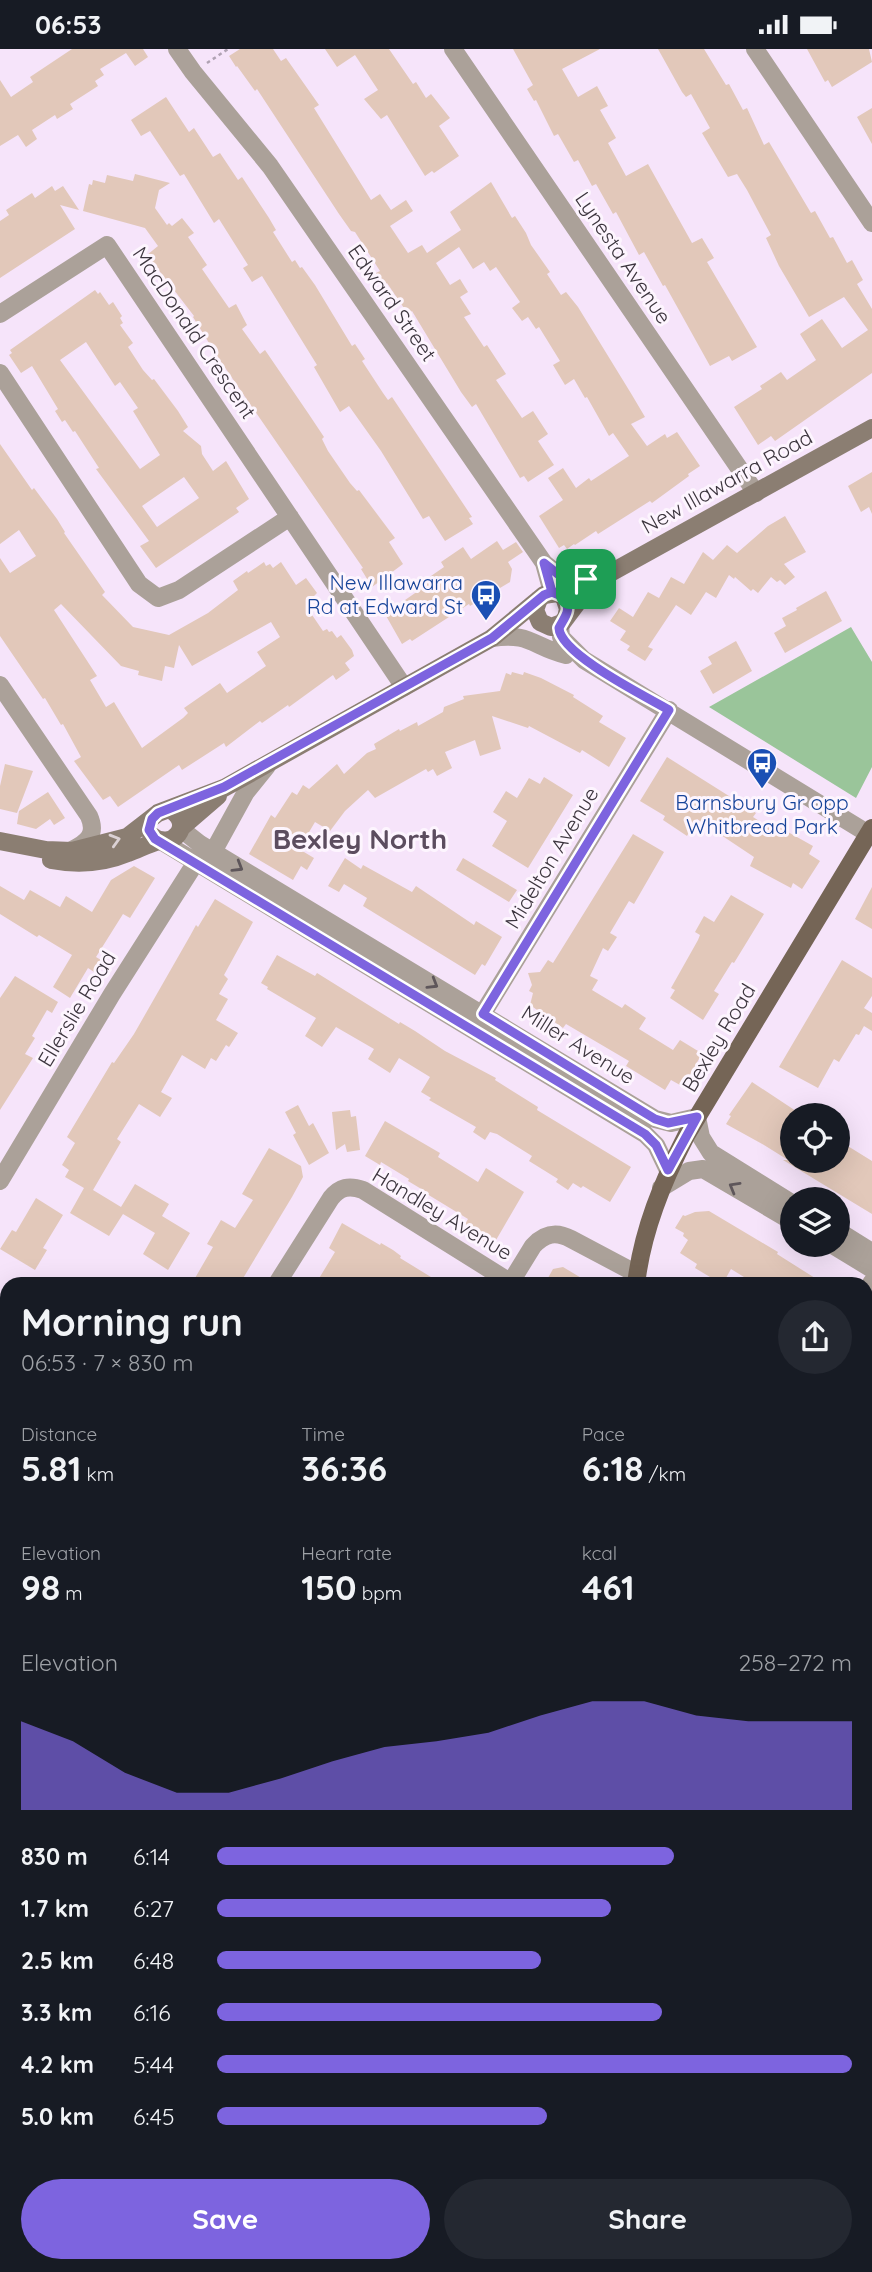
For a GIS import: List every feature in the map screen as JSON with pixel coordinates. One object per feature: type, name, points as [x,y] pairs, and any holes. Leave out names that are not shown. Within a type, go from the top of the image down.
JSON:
[{"type":"main road","name":"New Illawarra Road","points":[[169,809],[215,792],[240,779],[492,638],[550,595],[605,576],[872,428]]},
{"type":"main road","name":"New Illawarra Road","points":[[492,638],[553,623],[605,576]]},
{"type":"main road","points":[[550,595],[564,597],[568,605],[553,623],[536,613],[550,595]]},
{"type":"main road","name":"New Illawarra Road","points":[[181,828],[240,779]]},
{"type":"main road","points":[[0,841],[46,850],[72,851],[127,837],[158,813],[169,809],[177,814],[181,828],[172,839],[123,855],[89,862],[57,861],[0,851]]},
{"type":"main road","points":[[152,819],[150,833],[160,841]]},
{"type":"main road","name":"Bexley Road","points":[[638,1277],[644,1243],[668,1170],[697,1117],[871,833]]},
{"type":"street","name":"Edward Street","points":[[177,49],[270,166],[544,563],[550,595]]},
{"type":"street","name":"Lynesta Avenue","points":[[453,49],[755,493]]},
{"type":"street","points":[[755,49],[872,223]]},
{"type":"street","name":"MacDonald Crescent","points":[[0,314],[107,245],[404,687]]},
{"type":"street","points":[[0,373],[139,584],[158,598],[179,590],[290,517]]},
{"type":"street","points":[[544,563],[559,575],[571,578],[605,576]]},
{"type":"street","points":[[566,655],[544,635],[553,623],[561,637],[584,660],[871,833]]},
{"type":"street","points":[[492,638],[521,636],[552,652],[584,660]]},
{"type":"street","points":[[0,685],[85,809],[93,825],[92,834],[84,844],[72,851]]},
{"type":"street","name":"Midelton Avenue","points":[[473,1030],[669,710]]},
{"type":"street","points":[[196,862],[213,852],[252,783],[271,762]]},
{"type":"street","name":"Miller Avenue","points":[[181,828],[213,852],[655,1119],[668,1123],[697,1117]]},
{"type":"street","name":"Miller Avenue","points":[[160,841],[645,1134],[656,1145],[668,1170]]},
{"type":"street","name":"Ellerslie Road","points":[[0,1181],[112,994],[196,862]]},
{"type":"street","points":[[697,1117],[701,1137],[711,1153],[780,1196]]},
{"type":"street","points":[[661,1188],[699,1168],[780,1215]]},
{"type":"street","name":"Handley Avenue","points":[[281,1277],[331,1198],[341,1189],[352,1186],[363,1190],[501,1277]]},
{"type":"street","points":[[514,1277],[538,1240],[550,1234],[563,1235],[632,1277]]},
{"type":"street","points":[[850,1238],[872,1252]]},
{"type":"street","points":[[850,1256],[872,1269]]},
{"type":"path","points":[[193,72],[228,49]]},
{"type":"green space","points":[[851,627],[872,662],[872,767],[856,798],[709,707]]},
{"type":"building","points":[[72,49],[143,49],[148,57],[135,66],[126,53],[100,69],[104,75],[95,81],[98,86],[70,104],[73,109],[57,119],[55,115],[32,130],[37,139],[26,147],[18,135],[0,146],[0,80],[11,97],[33,82],[30,77]]},
{"type":"building","points":[[240,49],[273,49],[281,61],[286,58],[319,105],[314,108],[371,200],[380,194],[391,210],[406,200],[413,211],[390,226],[408,253],[422,245],[427,253],[461,230],[450,212],[491,182],[512,218],[515,216],[526,233],[561,295],[566,292],[578,307],[645,417],[631,424],[647,446],[665,434],[667,438],[677,432],[700,466],[652,503],[650,501],[598,534],[596,531],[567,549],[564,545],[559,548],[539,516],[563,500],[548,478],[563,468],[576,488],[629,456],[613,433],[609,436],[574,379],[565,385],[553,365],[560,361],[539,327],[536,329],[528,317],[522,321],[512,308],[520,302],[496,267],[490,271],[484,262],[473,269],[459,247],[436,263],[450,285],[460,279],[468,292],[460,297],[471,314],[464,317],[506,374],[496,380],[522,418],[533,411],[548,434],[538,441],[554,465],[528,482],[524,476],[520,478],[476,404],[472,407],[461,392],[412,311],[408,314],[387,283],[384,285],[376,273],[380,271],[355,232],[351,231],[339,214],[257,89],[255,91],[236,67],[229,56]]},
{"type":"building","points":[[325,49],[389,49],[413,84],[416,82],[426,98],[431,94],[450,118],[439,126],[459,156],[425,176],[387,115],[381,119],[364,99],[378,90],[355,55],[337,67]]},
{"type":"building","points":[[513,49],[600,49],[562,69],[578,97],[597,86],[608,106],[600,110],[616,138],[608,143],[626,176],[648,164],[692,243],[702,238],[714,258],[707,262],[757,347],[732,361],[729,356],[710,366],[644,252],[639,255],[616,212],[613,214],[596,184],[592,186],[578,160],[574,162],[558,134],[554,136],[536,100],[534,101],[527,89],[533,85]]},
{"type":"building","points":[[658,49],[704,49],[726,85],[729,84],[743,110],[747,108],[764,145],[769,142],[811,213],[815,211],[847,263],[852,260],[863,280],[857,284],[872,309],[872,373],[775,441],[771,436],[758,445],[734,407],[762,389],[760,386],[781,372],[787,380],[816,360],[800,334],[822,319],[842,348],[868,330],[844,297],[809,317],[779,266],[766,238],[771,235],[747,190],[737,174],[728,177],[702,133],[710,128],[691,94],[686,97],[682,92]]},
{"type":"building","points":[[807,49],[869,49],[872,62],[832,87],[828,80],[825,82]]},
{"type":"building","points":[[166,97],[189,132],[194,128],[213,157],[220,153],[238,180],[242,177],[269,218],[276,230],[273,232],[292,262],[295,260],[300,268],[302,267],[315,285],[352,346],[355,344],[365,359],[362,361],[383,393],[388,400],[392,397],[472,517],[469,518],[473,524],[445,541],[429,516],[423,519],[381,451],[349,406],[340,412],[314,367],[317,365],[262,276],[252,282],[243,268],[248,265],[219,219],[214,223],[184,174],[180,176],[150,131],[141,136],[131,120]]},
{"type":"building","points":[[872,108],[872,144],[857,117]]},
{"type":"building","points":[[135,174],[170,183],[159,190],[155,208],[167,225],[169,223],[172,226],[182,218],[194,233],[188,237],[207,265],[202,269],[229,308],[236,304],[247,325],[242,329],[260,354],[265,350],[324,437],[322,439],[328,451],[350,483],[359,490],[395,538],[389,542],[403,564],[372,587],[361,569],[363,568],[217,356],[194,316],[147,255],[158,246],[145,228],[83,211],[89,184],[92,185],[93,180],[105,183],[107,175],[133,181]]},
{"type":"building","points":[[52,186],[55,191],[63,186],[79,210],[60,205],[75,229],[0,278],[0,221],[9,215],[6,210],[32,193],[35,198]]},
{"type":"building","points":[[95,290],[98,294],[100,292],[109,305],[113,302],[122,316],[120,318],[123,323],[120,325],[133,343],[128,347],[143,370],[154,379],[178,411],[188,427],[183,431],[201,446],[202,454],[213,471],[226,461],[249,499],[236,508],[239,512],[156,568],[140,546],[149,541],[96,469],[99,468],[75,431],[73,432],[65,420],[62,422],[55,411],[58,409],[32,366],[21,373],[9,355],[12,353],[10,350]],"holes":[[[86,342],[115,386],[120,382],[138,408],[133,411],[160,455],[140,469],[60,360]],[[184,477],[199,498],[157,527],[142,506]]]},
{"type":"building","points":[[0,444],[32,490],[34,488],[57,519],[105,592],[102,595],[133,627],[169,635],[208,613],[238,590],[233,581],[247,571],[248,573],[264,562],[266,566],[270,564],[273,568],[281,562],[296,585],[306,578],[317,593],[307,603],[310,607],[308,609],[323,631],[332,631],[337,638],[341,635],[352,650],[354,656],[345,663],[350,670],[336,680],[333,675],[289,707],[288,705],[262,723],[260,721],[226,747],[224,743],[182,770],[179,765],[118,807],[110,796],[103,800],[74,761],[81,757],[63,724],[61,725],[0,636],[0,558],[10,573],[36,556],[19,530],[0,544]],"holes":[[[61,604],[121,666],[139,671],[138,675],[162,681],[165,666],[174,668],[179,645],[192,666],[271,622],[280,637],[257,652],[266,666],[227,693],[220,683],[184,708],[188,713],[183,718],[142,748],[114,702],[106,707],[90,680],[97,676],[54,610]]]},
{"type":"building","points":[[872,472],[872,514],[869,507],[861,512],[848,486]]},
{"type":"building","points":[[785,516],[806,552],[784,564],[795,577],[785,585],[771,577],[758,593],[729,575],[716,598],[706,592],[691,615],[676,605],[648,647],[653,649],[645,661],[627,650],[630,646],[620,640],[626,631],[610,621],[619,608],[633,617],[648,592],[659,598],[671,577],[684,584],[703,552],[713,560],[727,545],[737,553],[768,526]]},
{"type":"building","points":[[497,541],[503,550],[516,542],[523,552],[508,562],[512,569],[510,582],[470,606],[469,604],[412,641],[410,639],[402,644],[385,614],[418,591],[415,587],[444,567],[441,562],[463,547],[471,559]]},
{"type":"building","points":[[826,591],[842,621],[785,653],[774,633],[786,626],[782,618]]},
{"type":"building","points":[[736,641],[752,671],[713,694],[700,671],[712,664],[708,657]]},
{"type":"building","points":[[512,672],[523,675],[524,672],[541,678],[574,695],[573,697],[603,716],[599,722],[626,738],[609,767],[582,750],[580,753],[529,726],[528,728],[492,716],[501,749],[480,756],[475,740],[445,752],[452,768],[437,776],[433,769],[428,772],[426,769],[375,798],[368,790],[345,811],[330,831],[315,822],[299,849],[314,858],[307,870],[301,866],[293,880],[249,854],[271,815],[275,818],[292,792],[297,795],[303,785],[309,789],[337,764],[344,774],[367,753],[376,749],[374,744],[399,729],[400,731],[417,722],[418,726],[443,712],[444,707],[464,699],[463,696],[500,691],[506,673],[511,675]]},
{"type":"building","points":[[667,757],[756,813],[753,817],[777,832],[779,827],[813,846],[809,854],[820,861],[802,889],[793,883],[791,888],[750,866],[754,857],[697,819],[687,836],[663,820],[665,816],[640,801]]},
{"type":"building","points":[[5,764],[33,771],[17,813],[0,809],[0,786]]},
{"type":"building","points":[[544,777],[573,795],[528,868],[492,846],[507,821],[493,812],[506,791],[517,798],[529,778],[540,784]]},
{"type":"building","points":[[48,792],[65,818],[54,825],[50,819],[36,829],[17,824],[19,811]]},
{"type":"building","points":[[633,834],[664,852],[634,904],[629,901],[610,933],[617,937],[608,951],[603,948],[590,976],[598,980],[592,990],[622,1008],[625,1004],[646,1018],[639,1029],[673,1050],[680,1040],[698,1051],[696,1054],[700,1057],[689,1077],[686,1075],[680,1085],[671,1080],[665,1090],[626,1066],[629,1061],[566,1024],[563,1028],[530,1005],[533,993],[529,991],[532,985],[528,973],[540,972],[548,960],[553,963]]},
{"type":"building","points":[[345,858],[361,869],[363,865],[412,892],[416,886],[474,925],[476,921],[502,937],[485,966],[482,964],[475,975],[363,906],[367,898],[344,884],[339,892],[328,886]]},
{"type":"building","points":[[463,858],[517,890],[509,902],[456,870]]},
{"type":"building","points":[[134,866],[155,878],[130,918],[123,914],[96,957],[101,960],[94,972],[88,968],[70,998],[53,987],[72,955],[0,914],[0,886],[24,900],[30,890],[60,907],[66,896],[92,912],[111,880]]},
{"type":"building","points":[[872,887],[872,929],[855,919]]},
{"type":"building","points":[[731,895],[764,914],[714,991],[719,994],[703,1020],[670,998],[675,990],[671,988],[698,940],[700,935],[695,932],[704,916],[714,922]]},
{"type":"building","points":[[215,899],[253,922],[224,975],[228,979],[219,994],[228,999],[216,1020],[238,1033],[216,1061],[211,1058],[205,1069],[182,1055],[161,1092],[172,1098],[160,1117],[139,1104],[117,1139],[121,1142],[93,1190],[121,1207],[135,1184],[169,1204],[162,1216],[190,1233],[168,1270],[143,1254],[155,1233],[123,1214],[109,1236],[70,1213],[84,1188],[65,1177],[69,1170],[62,1165],[75,1143],[67,1137],[112,1062],[114,1063],[134,1034],[196,925],[198,927]]},
{"type":"building","points":[[277,955],[315,976],[317,973],[445,1051],[496,1078],[495,1080],[538,1107],[537,1110],[631,1167],[610,1202],[573,1183],[568,1190],[556,1182],[558,1179],[529,1161],[532,1156],[497,1134],[490,1132],[485,1140],[473,1132],[476,1127],[429,1100],[431,1098],[421,1092],[430,1077],[399,1058],[390,1073],[368,1059],[374,1049],[336,1027],[322,1047],[305,1036],[316,1018],[261,983]]},
{"type":"building","points":[[842,960],[872,978],[872,996],[864,1008],[872,1013],[872,1031],[864,1026],[859,1035],[856,1034],[839,1062],[834,1059],[818,1088],[779,1067]]},
{"type":"building","points":[[15,976],[58,1002],[52,1013],[47,1010],[32,1036],[35,1038],[25,1054],[33,1058],[0,1110],[0,998]]},
{"type":"building","points":[[752,1082],[784,1103],[780,1103],[780,1155],[726,1124],[731,1116],[729,1115]]},
{"type":"building","points":[[298,1105],[309,1126],[313,1123],[329,1153],[309,1165],[293,1135],[296,1133],[285,1112]]},
{"type":"building","points":[[350,1110],[351,1117],[356,1116],[360,1150],[347,1152],[345,1144],[336,1150],[332,1112]]},
{"type":"building","points":[[385,1121],[440,1153],[438,1157],[478,1182],[486,1168],[524,1192],[492,1247],[463,1228],[468,1219],[427,1194],[408,1181],[409,1179],[365,1156]]},
{"type":"building","points":[[850,1147],[872,1161],[872,1214],[850,1201],[850,1187],[828,1187],[804,1173],[850,1173]]},
{"type":"building","points":[[269,1148],[301,1166],[303,1177],[244,1277],[196,1277],[213,1247],[207,1244],[221,1220],[235,1228],[253,1200],[242,1194]]},
{"type":"building","points":[[36,1198],[63,1215],[43,1248],[47,1250],[35,1270],[0,1249],[12,1230],[16,1232]]},
{"type":"building","points":[[709,1211],[778,1252],[780,1257],[813,1277],[744,1277],[731,1269],[726,1277],[710,1277],[695,1268],[697,1264],[680,1253],[688,1240],[683,1236],[684,1233],[675,1228],[683,1215]]},
{"type":"building","points":[[342,1223],[393,1250],[400,1258],[431,1277],[320,1277],[335,1252],[329,1248]]},
{"type":"building","points":[[563,1267],[580,1277],[548,1277],[553,1269]]},
{"type":"place","name":"New Illawarra Rd at Edward St","points":[[486,622]]},
{"type":"place","name":"Barnsbury Gr opp Whitbread Park","points":[[762,790]]},
{"type":"district","name":"Bexley North","points":[[360,839]]},
{"type":"route","points":[[586,579],[559,575],[544,563],[552,592],[564,597],[568,605],[566,618],[559,628],[561,637],[584,660],[669,710],[483,1014],[655,1119],[668,1123],[697,1117],[668,1170],[656,1145],[645,1134],[155,839],[149,830],[152,819],[165,809],[224,787],[499,634],[547,593],[552,592],[557,593],[560,594],[566,593],[583,583],[605,576],[586,579]]}]
